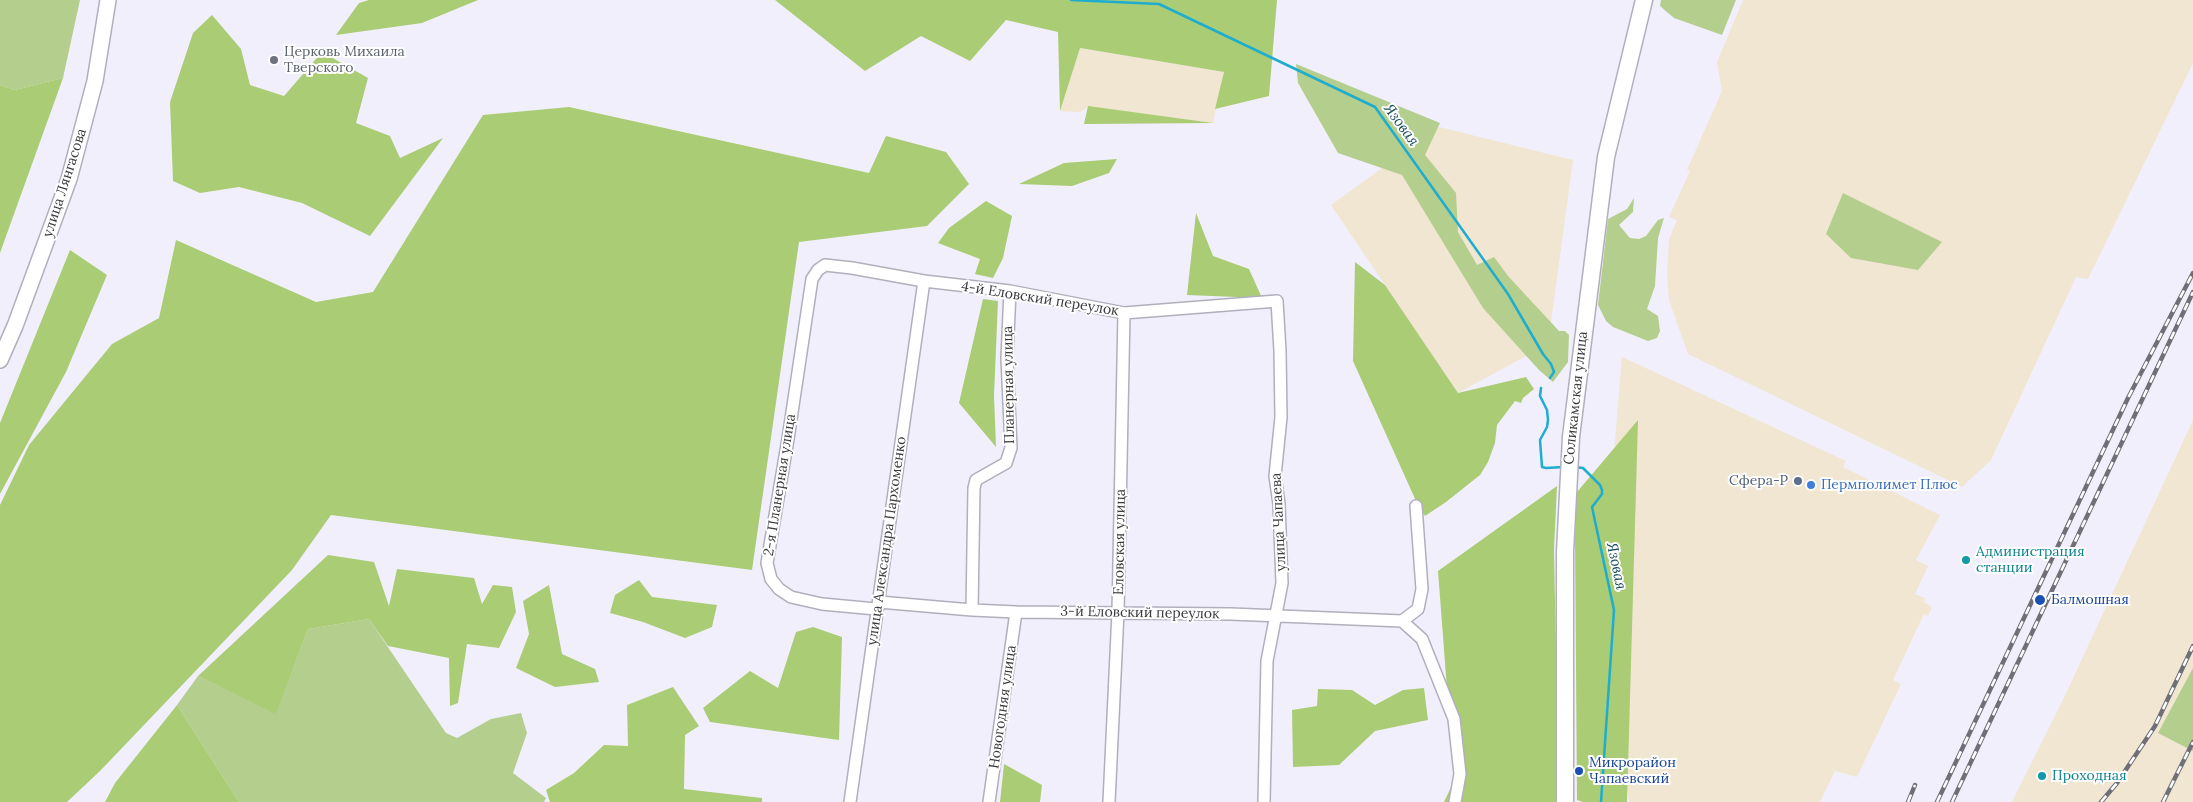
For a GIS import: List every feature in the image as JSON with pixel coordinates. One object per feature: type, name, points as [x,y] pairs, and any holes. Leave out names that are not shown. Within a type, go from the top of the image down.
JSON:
[{"type":"main road","name":"улица Лянгасова","points":[[0,360],[15,326],[69,179],[95,81],[108,0]]},
{"type":"main road","name":"Соликамская улица","points":[[1565,802],[1566,500],[1571,437],[1606,157],[1644,0]]},
{"type":"street","name":"4-й Еловский переулок","points":[[812,279],[818,270],[825,265],[924,281],[1010,291],[1124,313],[1277,301]]},
{"type":"street","name":"2-я Планерная улица","points":[[812,279],[767,563],[771,579],[779,590],[791,597],[822,604],[877,605]]},
{"type":"street","name":"улица Александра Пархоменко","points":[[850,802],[924,281]]},
{"type":"street","name":"Планерная улица","points":[[972,610],[974,488],[976,480],[1006,463],[1011,448],[1007,358],[1010,291]]},
{"type":"street","name":"улица Чапаева","points":[[1264,802],[1267,661],[1274,616],[1282,583],[1280,504],[1275,476],[1281,417],[1277,301]]},
{"type":"street","name":"Еловская улица","points":[[1109,802],[1118,612],[1124,313]]},
{"type":"street","points":[[1416,506],[1422,590],[1418,609],[1402,621],[1422,639],[1454,719],[1460,774],[1456,802]]},
{"type":"street","name":"3-й Еловский переулок","points":[[877,605],[1016,612],[1118,612],[1402,621]]},
{"type":"street","name":"Новогодняя улица","points":[[989,802],[1016,612]]},
{"type":"shaded area","points":[[1743,0],[2193,0],[2193,63],[2088,279],[2076,277],[1991,460],[1962,487],[1688,354],[1669,300],[1667,276],[1669,239],[1677,220],[1669,217],[1690,171],[1687,170],[1722,91],[1717,62]]},
{"type":"shaded area","points":[[1079,48],[1224,72],[1213,123],[1088,107],[1080,112],[1060,111]]},
{"type":"shaded area","points":[[1439,127],[1573,160],[1548,344],[1458,393],[1331,205]]},
{"type":"shaded area","points":[[1622,357],[1846,461],[1843,467],[1940,515],[1916,560],[1928,566],[1915,594],[1925,598],[1924,602],[1932,607],[1928,616],[1924,614],[1893,680],[1901,684],[1857,777],[1835,771],[1820,802],[1629,802],[1602,593]]},
{"type":"shaded area","points":[[2193,420],[2193,802],[2012,802],[2061,704]]},
{"type":"green space","points":[[0,0],[80,0],[63,78],[15,90],[0,85]]},
{"type":"green space","points":[[369,0],[478,0],[422,23],[336,35],[359,3]]},
{"type":"green space","points":[[775,0],[1277,0],[1269,96],[1215,109],[1224,72],[1080,48],[1060,111],[1058,32],[1006,20],[970,61],[921,36],[865,71]]},
{"type":"green space","points":[[1661,0],[1736,0],[1722,35],[1674,18],[1660,6]]},
{"type":"green space","points":[[212,15],[241,49],[250,85],[284,96],[322,52],[368,78],[356,123],[390,136],[400,158],[443,138],[370,236],[302,203],[239,187],[200,193],[173,181],[170,102],[193,33]]},
{"type":"green space","points":[[1296,64],[1440,123],[1425,155],[1456,193],[1458,232],[1477,265],[1494,257],[1508,276],[1559,331],[1565,331],[1569,335],[1568,362],[1553,382],[1539,370],[1483,308],[1402,175],[1338,153],[1298,83]]},
{"type":"green space","points":[[63,78],[0,253],[0,85],[15,90]]},
{"type":"green space","points":[[1088,106],[1213,123],[1084,124]]},
{"type":"green space","points":[[569,107],[869,173],[886,136],[946,152],[969,184],[927,226],[799,242],[752,570],[331,515],[292,570],[100,771],[67,802],[0,802],[0,505],[29,445],[112,344],[159,318],[176,240],[316,302],[373,292],[483,115]]},
{"type":"green space","points":[[1117,159],[1109,173],[1072,186],[1019,184],[1064,163]]},
{"type":"green space","points":[[1843,193],[1942,242],[1918,270],[1851,258],[1826,234]]},
{"type":"green space","points":[[1634,198],[1633,212],[1619,225],[1630,238],[1639,239],[1646,236],[1658,220],[1664,218],[1658,238],[1655,286],[1647,309],[1658,316],[1660,331],[1657,338],[1648,341],[1613,327],[1606,321],[1598,305],[1608,219],[1627,209]]},
{"type":"green space","points":[[986,201],[1012,216],[1003,258],[993,278],[975,274],[980,259],[938,243],[949,228]]},
{"type":"green space","points":[[1196,213],[1213,256],[1249,269],[1262,298],[1187,295]]},
{"type":"green space","points":[[70,250],[107,275],[66,372],[0,494],[0,423]]},
{"type":"green space","points":[[1355,262],[1385,285],[1458,393],[1526,377],[1534,389],[1523,398],[1521,403],[1515,401],[1497,425],[1495,443],[1488,462],[1480,475],[1425,516],[1416,501],[1353,361]]},
{"type":"green space","points":[[983,299],[998,301],[994,396],[996,447],[959,403]]},
{"type":"green space","points":[[1638,420],[1627,802],[1583,802],[1577,800],[1575,536],[1577,492]]},
{"type":"green space","points":[[1557,486],[1554,550],[1559,802],[1444,802],[1454,781],[1438,571]]},
{"type":"green space","points":[[328,555],[374,562],[389,606],[397,569],[474,578],[482,604],[493,585],[512,587],[516,612],[499,648],[467,644],[458,703],[450,706],[449,658],[388,646],[369,619],[308,629],[276,714],[198,676]]},
{"type":"green space","points":[[639,580],[652,597],[717,605],[712,627],[685,638],[643,622],[610,613],[615,595]]},
{"type":"green space","points":[[549,585],[562,654],[595,669],[599,682],[555,687],[516,668],[529,634],[523,601]]},
{"type":"green space","points":[[369,619],[446,733],[457,738],[491,719],[521,713],[527,733],[513,773],[546,798],[544,802],[239,802],[177,705],[198,676],[276,713],[308,629]]},
{"type":"green space","points":[[813,627],[842,637],[839,740],[710,722],[703,708],[750,671],[778,688],[796,632]]},
{"type":"green space","points":[[2193,668],[2193,751],[2158,733]]},
{"type":"green space","points":[[673,687],[699,726],[685,735],[684,789],[762,798],[762,802],[550,802],[546,790],[574,773],[604,745],[628,746],[627,705]]},
{"type":"green space","points":[[1424,688],[1428,720],[1375,731],[1339,765],[1293,767],[1292,710],[1317,706],[1318,689],[1352,690],[1375,705],[1403,690]]},
{"type":"green space","points":[[177,705],[239,802],[105,802],[115,783]]},
{"type":"green space","points":[[1004,764],[1042,785],[1040,802],[1000,802]]},
{"type":"waterway","name":"Язовая","points":[[1071,0],[1159,4],[1375,107],[1508,294],[1543,354],[1551,364],[1554,372],[1550,378]]},
{"type":"waterway","name":"Язовая","points":[[1541,388],[1540,396],[1547,410],[1548,420],[1547,427],[1540,440],[1542,467],[1564,467]]},
{"type":"waterway","name":"Язовая","points":[[1575,467],[1583,468],[1600,485],[1602,490],[1602,494],[1592,507],[1614,610],[1601,802]]},
{"type":"railway","points":[[1937,802],[2128,398],[2193,273]]},
{"type":"railway","points":[[1952,802],[2193,292]]},
{"type":"railway","points":[[2101,802],[2117,783],[2155,726],[2193,646]]},
{"type":"railway","points":[[2163,802],[2193,742]]},
{"type":"railway","points":[[1908,802],[1915,785]]},
{"type":"place","name":"Церковь Михаила Тверского","points":[[274,60]]},
{"type":"place","name":"Сфера-Р","points":[[1798,481]]},
{"type":"place","name":"Пермполимет Плюс","points":[[1811,485]]},
{"type":"place","name":"Администрация станции","points":[[1966,560]]},
{"type":"place","name":"Балмошная","points":[[2040,600]]},
{"type":"place","name":"Микрорайон Чапаевский","points":[[1579,771]]},
{"type":"place","name":"Проходная","points":[[2042,776]]}]
